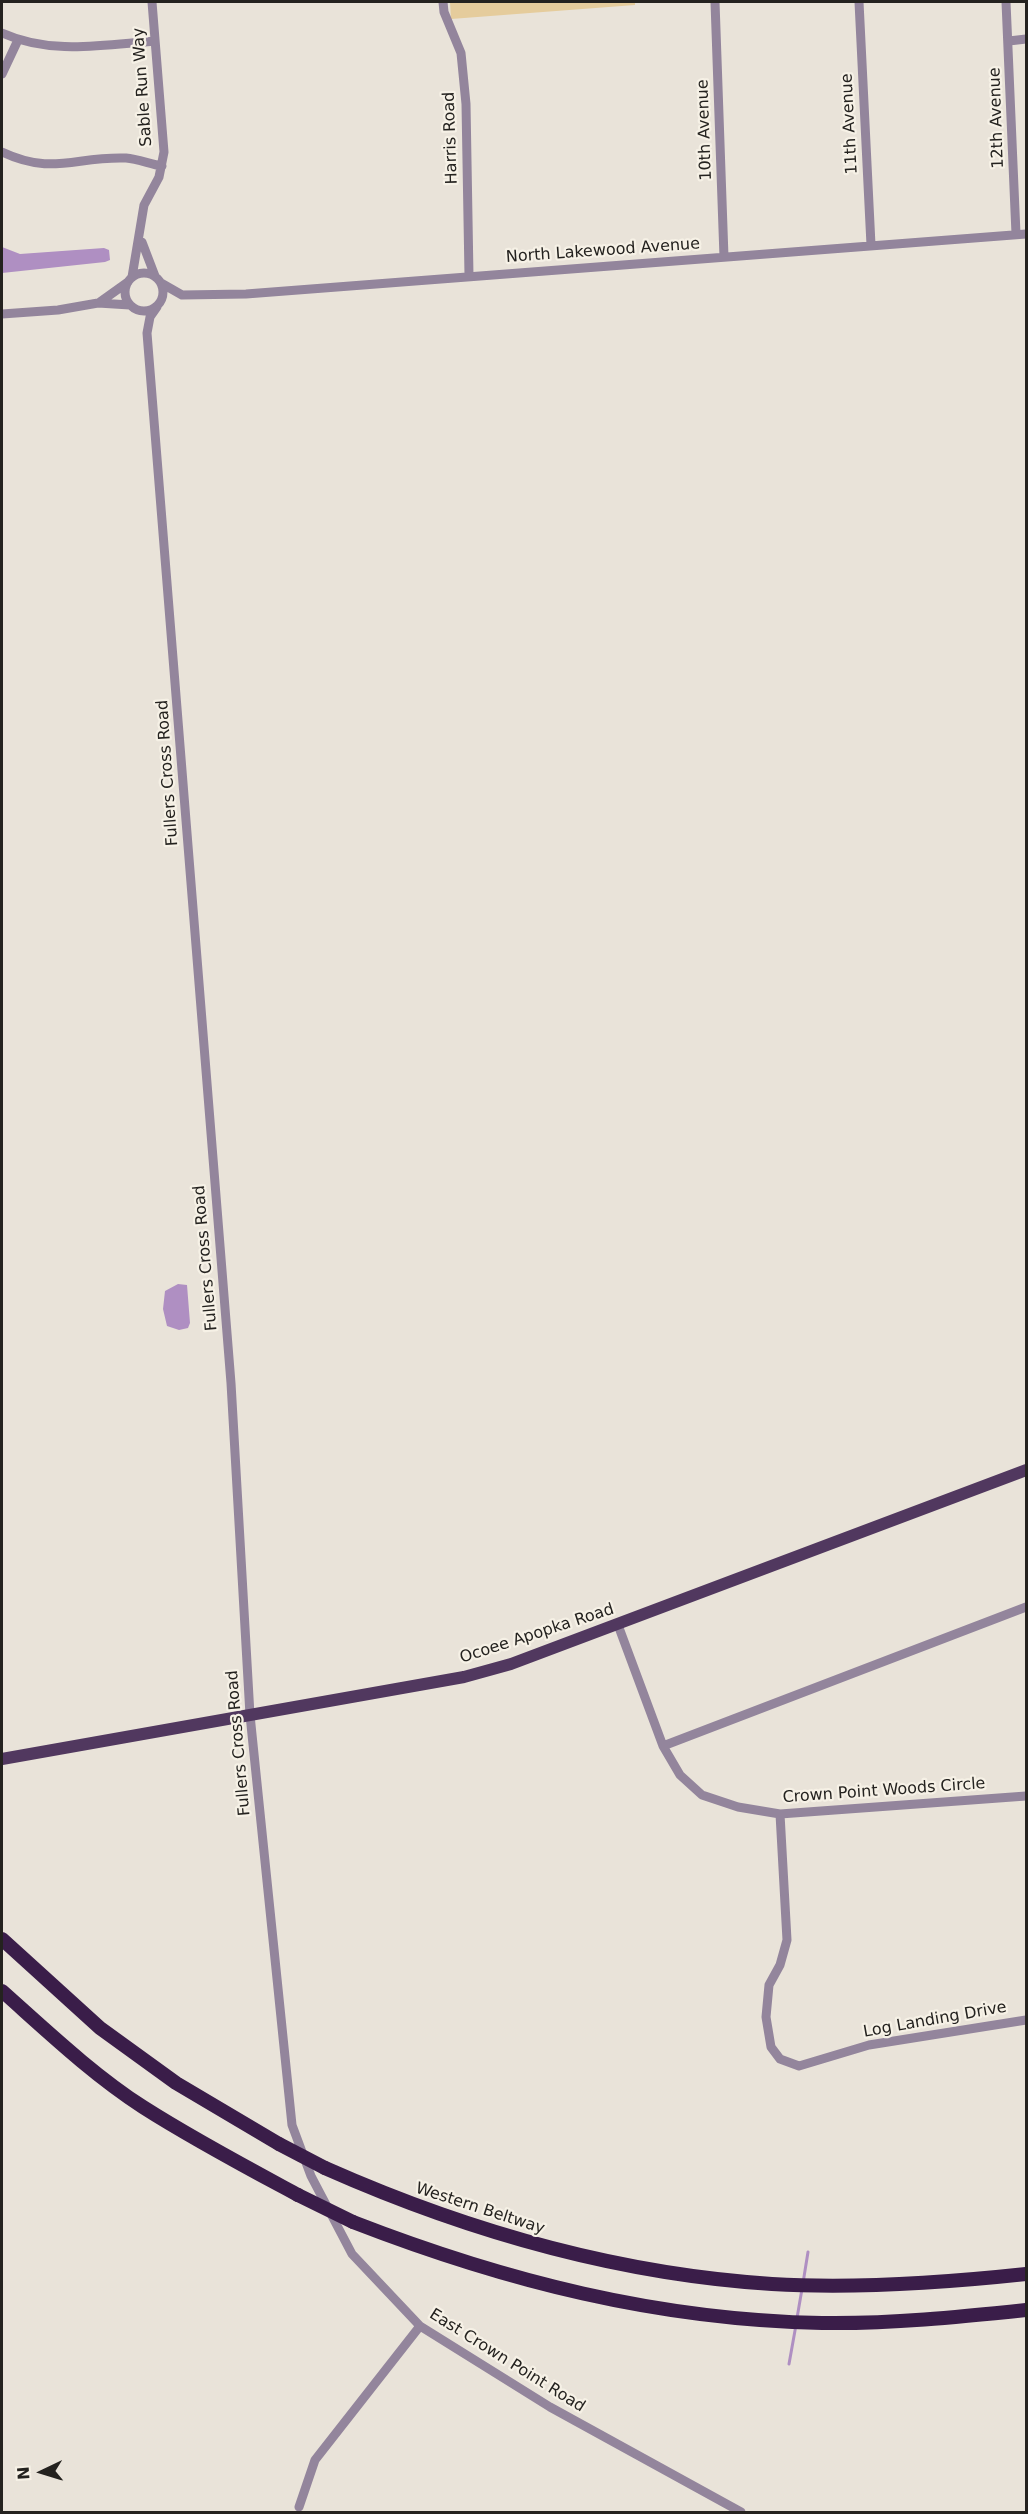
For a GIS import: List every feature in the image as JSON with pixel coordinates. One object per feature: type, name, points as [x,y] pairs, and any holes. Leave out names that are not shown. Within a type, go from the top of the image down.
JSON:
[{"type":"highway","name":"Western Beltway","points":[[2,1939],[32,1970],[100,2028],[176,2083],[279,2144],[325,2168],[408,2203],[531,2244],[662,2272],[771,2284],[825,2286],[924,2283],[1026,2274]]},
{"type":"highway","points":[[2,1991],[64,2046],[141,2106],[212,2148],[353,2222],[468,2264],[553,2288],[637,2305],[764,2320],[821,2323],[915,2320],[1026,2310]]},
{"type":"main road","name":"Ocoee Apopka Road","points":[[2,1759],[464,1677],[546,1652],[1026,1470]]},
{"type":"street","name":"Sable Run Way","points":[[130,279],[140,237],[144,205],[162,166],[163,135],[152,2]]},
{"type":"street","name":"Harris Road","points":[[443,2],[444,12],[461,53],[466,104],[469,276]]},
{"type":"street","name":"10th Avenue","points":[[715,2],[724,257]]},
{"type":"street","name":"11th Avenue","points":[[859,2],[871,246]]},
{"type":"street","name":"12th Avenue","points":[[1006,2],[1016,234]]},
{"type":"street","points":[[2,33],[18,40],[62,48],[155,41]]},
{"type":"street","points":[[1009,41],[1026,39]]},
{"type":"street","points":[[2,74],[18,40]]},
{"type":"street","points":[[2,152],[29,164],[43,165],[125,158],[162,166]]},
{"type":"street","name":"North Lakewood Avenue","points":[[158,305],[182,295],[246,294],[1026,234]]},
{"type":"street","name":"Sable Run Way","points":[[140,237],[158,280]]},
{"type":"street","points":[[98,303],[130,279],[143,273],[182,295]]},
{"type":"street","points":[[130,279],[125,294],[132,307]]},
{"type":"street","points":[[2,314],[58,310],[98,303],[132,307],[146,312],[158,305],[163,291],[158,280]]},
{"type":"street","name":"Fullers Cross Road","points":[[158,305],[150,317],[147,333],[231,1383],[250,1715],[292,2125],[311,2176]]},
{"type":"street","name":"Fullers Cross Road","points":[[132,307],[147,333]]},
{"type":"street","points":[[663,1746],[1026,1607]]},
{"type":"street","name":"Crown Point Woods Circle","points":[[618,1625],[663,1746],[680,1775],[702,1795],[738,1807],[780,1814],[1026,1796]]},
{"type":"street","name":"Log Landing Drive","points":[[780,1814],[787,1940],[780,1965],[770,1985],[766,2017],[771,2047],[780,2059],[799,2066],[869,2045],[1026,2020]]},
{"type":"street","name":"East Crown Point Road","points":[[311,2176],[352,2254],[420,2326],[550,2407],[741,2512]]},
{"type":"street","points":[[298,2507],[315,2460],[420,2326]]},
{"type":"shaded area","points":[[450,2],[635,2],[635,5],[451,19]]},
{"type":"shaded area","points":[[2,247],[20,254],[104,248],[109,250],[110,260],[2,273]]},
{"type":"shaded area","points":[[178,1284],[187,1285],[190,1323],[188,1328],[179,1330],[167,1326],[163,1309],[165,1291]]},
{"type":"waterway","points":[[803,2283],[808,2252]]},
{"type":"waterway","points":[[797,2318],[802,2289]]},
{"type":"waterway","points":[[789,2364],[796,2325]]}]
